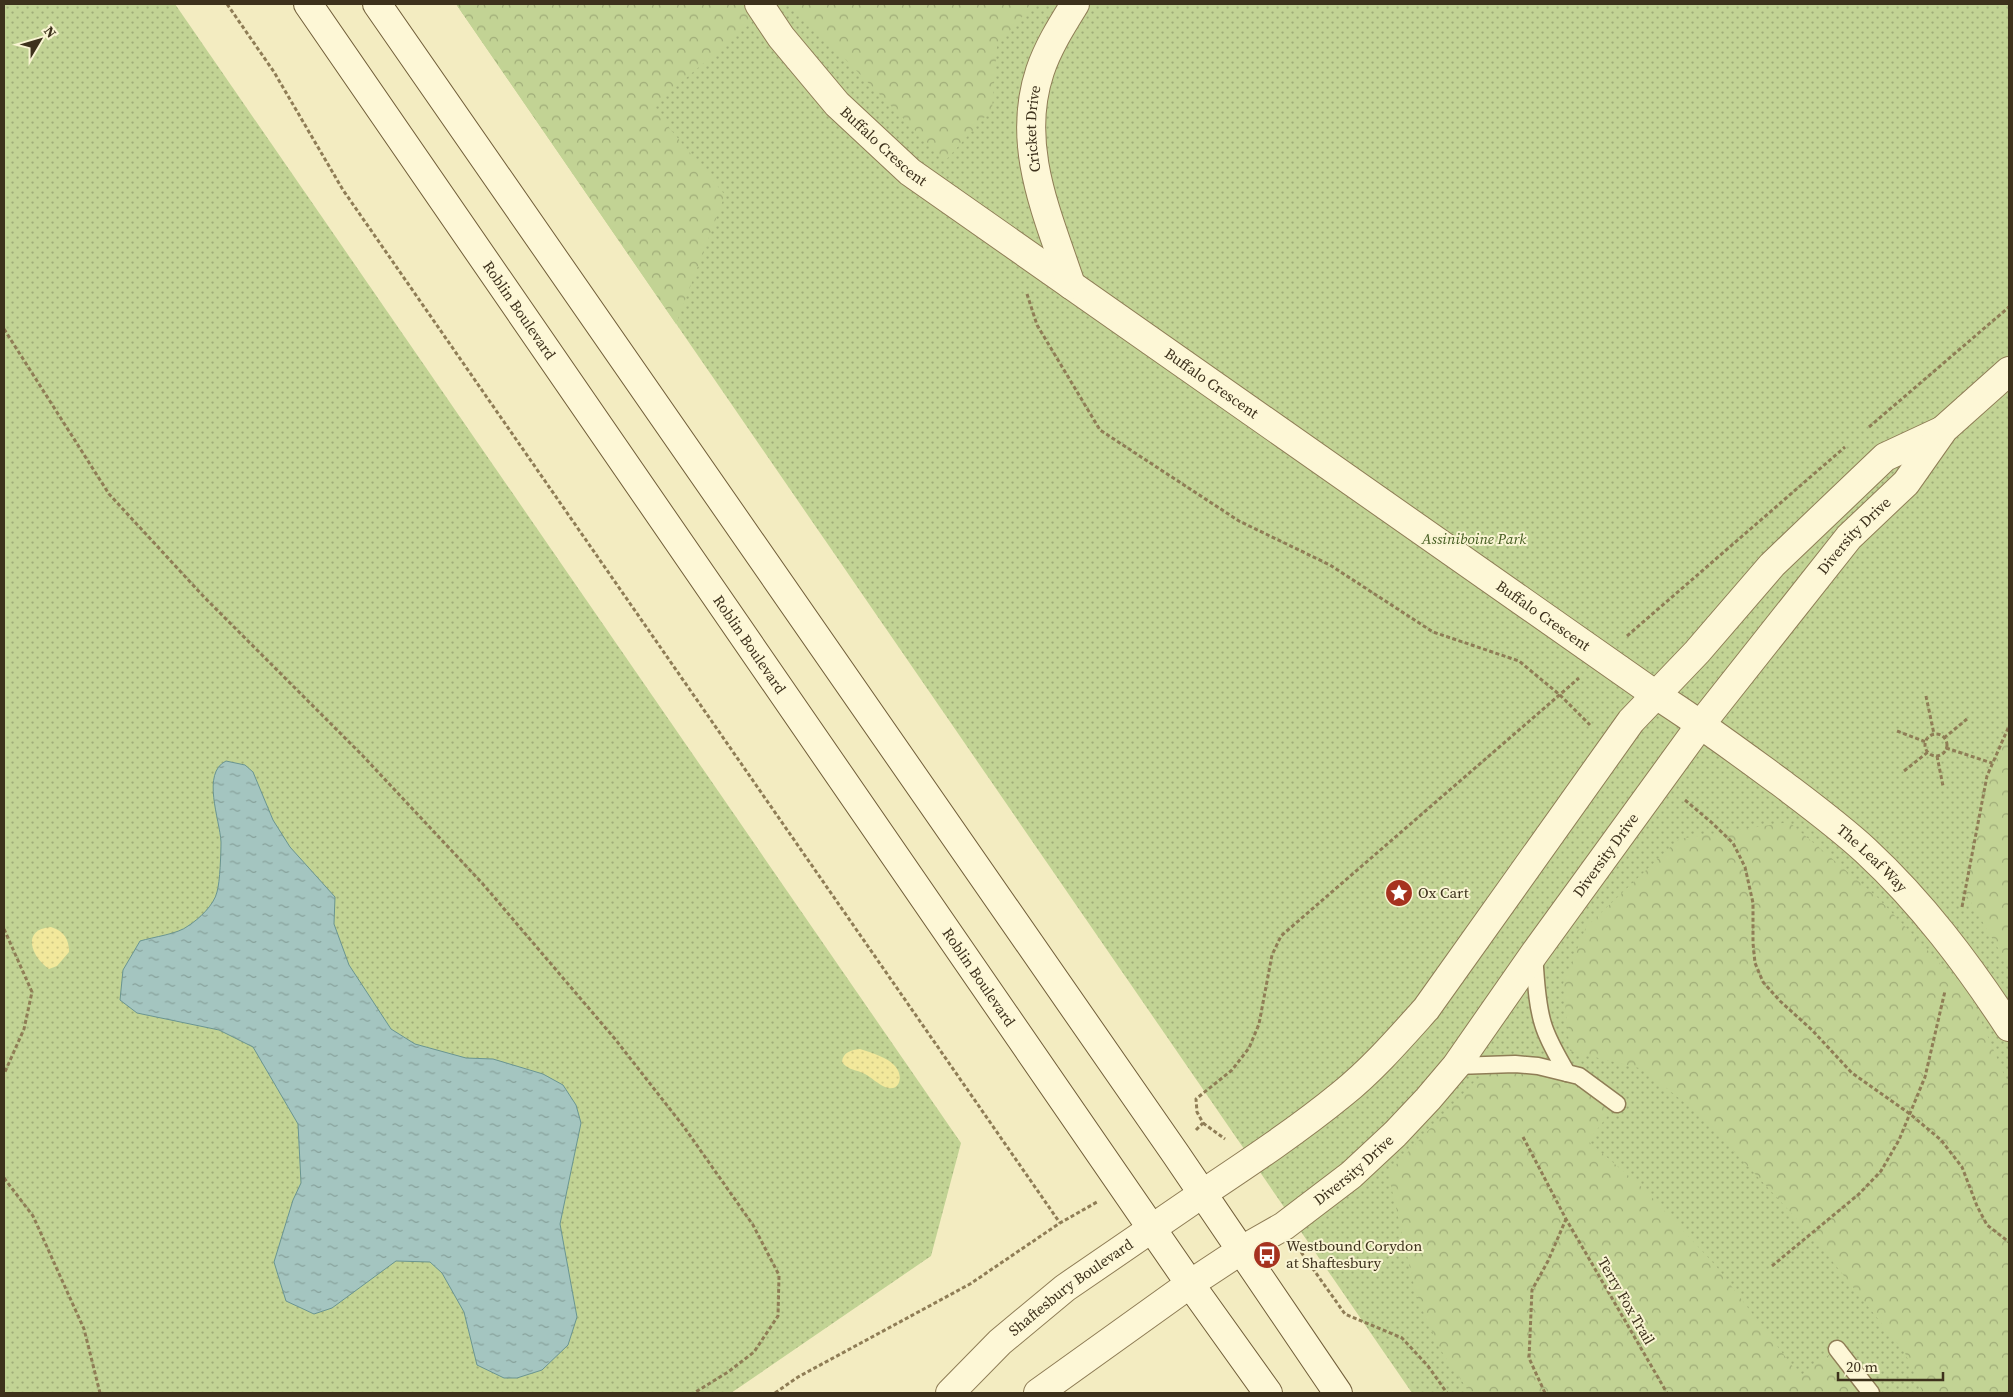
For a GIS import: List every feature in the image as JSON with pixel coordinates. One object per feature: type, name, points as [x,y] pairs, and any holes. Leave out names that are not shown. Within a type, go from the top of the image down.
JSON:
[{"type":"street","name":"Roblin Boulevard","points":[[308,4],[1125,1187],[1190,1284],[1268,1393]]},
{"type":"street","points":[[376,4],[1175,1154],[1338,1393]]},
{"type":"street","name":"Buffalo Crescent","points":[[759,4],[781,37],[810,74],[872,139],[910,172],[1656,695],[1701,724]]},
{"type":"street","name":"Cricket Drive","points":[[1071,285],[1035,173],[1030,139],[1032,105],[1040,71],[1055,36],[1075,4]]},
{"type":"street","name":"Diversity Drive","points":[[1240,1251],[1284,1226],[1351,1175],[1395,1134],[1456,1066],[1534,954],[1701,724],[1850,537],[1906,483],[1944,429],[2009,371]]},
{"type":"street","name":"Diversity Drive","points":[[1202,1194],[1244,1167],[1343,1093],[1390,1050],[1426,1010],[1631,722],[1697,652],[1772,565],[1885,457],[1944,429]]},
{"type":"street","name":"The Leaf Way","points":[[1701,724],[1833,822],[1860,846],[1912,899],[1955,948],[2009,1027]]},
{"type":"street","name":"Shaftesbury Boulevard","points":[[950,1393],[1000,1342],[1066,1288],[1202,1194]]},
{"type":"street","points":[[1038,1393],[1190,1284],[1240,1251]]},
{"type":"lane","points":[[1534,954],[1543,1024],[1552,1048],[1567,1073]]},
{"type":"lane","points":[[1456,1066],[1515,1064],[1538,1066],[1579,1076],[1617,1104]]},
{"type":"lane","points":[[1837,1350],[1871,1393]]},
{"type":"path","points":[[227,4],[274,72],[343,190],[1060,1223]]},
{"type":"path","points":[[1025,288],[1037,325],[1100,430],[1239,520],[1330,565],[1433,632],[1519,661],[1560,695],[1613,746]]},
{"type":"path","points":[[1868,428],[2009,307]]},
{"type":"path","points":[[4,329],[109,494],[204,596],[362,755],[482,883],[615,1039],[684,1127],[753,1225],[779,1275],[778,1316],[754,1352],[728,1372],[694,1393]]},
{"type":"path","points":[[1175,1154],[1203,1123],[1197,1112],[1196,1099],[1232,1070],[1249,1048],[1259,1024],[1272,955],[1282,936],[1852,441]]},
{"type":"path","points":[[1926,696],[1934,734]]},
{"type":"path","points":[[1944,738],[1967,719]]},
{"type":"path","points":[[1772,1266],[1859,1194],[1881,1172],[1899,1140],[1925,1077],[1955,948],[1987,776],[2009,726]]},
{"type":"path","points":[[1897,731],[1926,742]]},
{"type":"path","points":[[1934,734],[1944,738],[1947,742],[1944,753],[1937,756],[1928,752],[1925,745],[1930,736],[1934,734]]},
{"type":"path","points":[[1946,748],[1992,763]]},
{"type":"path","points":[[1904,771],[1928,752]]},
{"type":"path","points":[[1937,756],[1943,786]]},
{"type":"path","points":[[1660,780],[1711,822],[1733,843],[1745,867],[1753,903],[1755,963],[1763,982],[1852,1073],[1910,1114],[1941,1140],[1962,1167],[1977,1206],[1987,1225],[2009,1242]]},
{"type":"path","points":[[4,928],[32,992],[24,1029],[4,1074]]},
{"type":"path","name":"Terry Fox Trail","points":[[1523,1137],[1566,1219],[1667,1393]]},
{"type":"path","points":[[4,1178],[33,1216],[84,1329],[100,1393]]},
{"type":"path","points":[[775,1393],[798,1377],[970,1284],[1060,1223],[1125,1187]]},
{"type":"path","points":[[1545,1393],[1528,1358],[1532,1290],[1548,1262],[1566,1219]]},
{"type":"path","points":[[1345,1314],[1402,1338],[1428,1366],[1447,1393]]},
{"type":"green space","points":[[4,4],[175,4],[961,1143],[931,1256],[731,1393],[4,1393]]},
{"type":"green space","name":"Assiniboine Park","points":[[456,4],[2009,4],[2009,1393],[1412,1393]]},
{"type":"green space","points":[[456,4],[773,4],[652,107],[725,195],[676,324]]},
{"type":"green space","points":[[791,4],[1033,4],[997,46],[992,109],[945,161]]},
{"type":"green space","points":[[2009,726],[2009,967],[1965,892],[1987,776]]},
{"type":"green space","points":[[1789,822],[1877,897],[1970,995],[2009,1086],[2009,1393],[1923,1393],[1905,1353],[1810,1233],[1701,1116],[1643,1069],[1570,1051],[1563,984],[1586,927],[1679,839]]},
{"type":"green space","points":[[1515,1064],[1579,1076],[1617,1104],[1588,1141],[1645,1190],[1716,1266],[1800,1376],[1837,1349],[1860,1393],[1470,1393],[1440,1349],[1417,1298],[1388,1173],[1477,1079]]},
{"type":"sand","points":[[51,927],[65,936],[69,952],[57,966],[49,969],[34,951],[32,938],[42,929]]},
{"type":"sand","points":[[860,1049],[884,1058],[895,1066],[900,1079],[897,1086],[894,1088],[885,1087],[865,1074],[847,1067],[842,1062],[848,1052]]},
{"type":"water","points":[[226,761],[245,765],[253,772],[273,820],[290,847],[335,897],[334,924],[349,965],[391,1029],[415,1044],[466,1058],[493,1059],[543,1074],[563,1085],[576,1105],[581,1123],[560,1224],[577,1317],[568,1345],[542,1370],[517,1378],[504,1378],[477,1365],[464,1312],[442,1273],[430,1262],[396,1261],[332,1308],[314,1314],[286,1301],[274,1262],[293,1200],[301,1183],[298,1124],[253,1047],[219,1030],[137,1013],[120,1000],[123,970],[140,941],[184,929],[201,916],[215,897],[219,882],[221,842],[213,786],[219,767]]},
{"type":"place","name":"Ox Cart","points":[[1399,893]]},
{"type":"place","name":"Westbound Corydon at Shaftesbury","points":[[1267,1255]]}]
